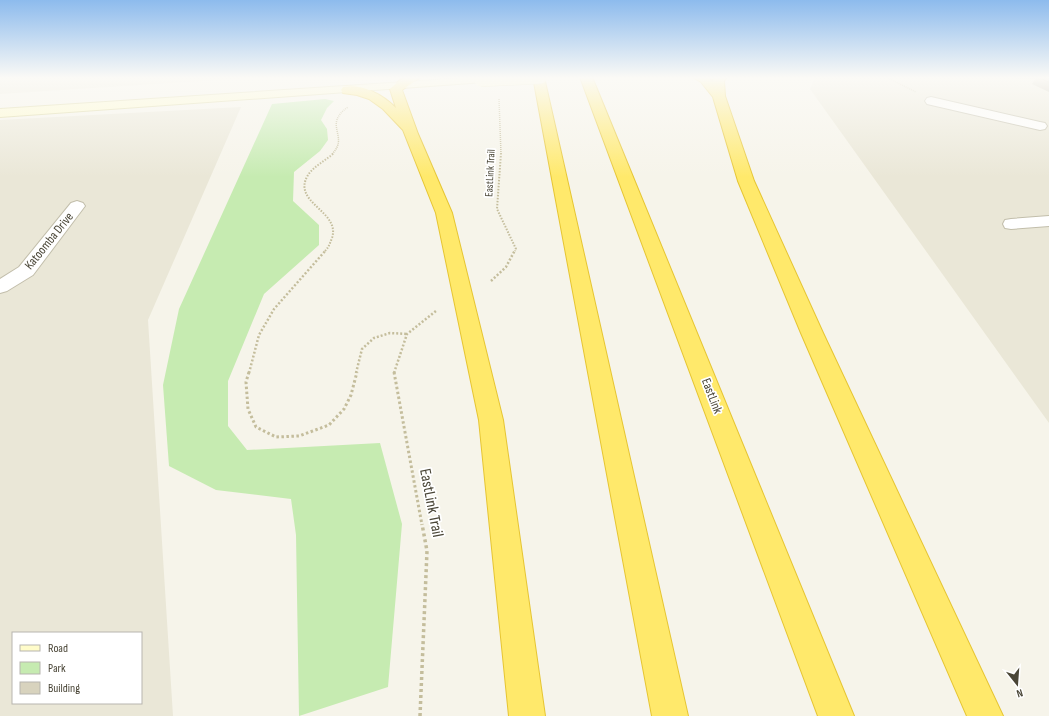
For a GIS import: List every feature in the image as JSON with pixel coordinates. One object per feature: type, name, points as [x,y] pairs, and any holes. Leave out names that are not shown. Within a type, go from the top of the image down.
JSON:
[{"type":"highway","points":[[390,110],[411,134]]},
{"type":"highway","points":[[403,110],[411,134],[444,213],[491,420],[527,716]]},
{"type":"highway","points":[[537,110],[550,136]]},
{"type":"highway","points":[[546,110],[670,716]]},
{"type":"highway","name":"EastLink","points":[[600,110],[643,218],[836,716]]},
{"type":"highway","points":[[612,110],[643,218]]},
{"type":"highway","points":[[724,110],[749,188],[812,333],[985,716]]},
{"type":"main road","points":[[0,113],[39,110]]},
{"type":"street","points":[[972,110],[1044,128]]},
{"type":"street","name":"Katoomba Drive","points":[[0,287],[26,271],[77,206]]},
{"type":"street","points":[[1011,224],[1049,221]]},
{"type":"path","points":[[343,110],[341,112],[335,126],[339,136],[340,145],[333,153],[310,172],[305,181],[309,199],[331,219],[334,227],[334,236],[328,248],[274,308],[259,335],[246,382],[248,409],[256,428],[276,437],[299,436],[329,425],[344,409],[351,395],[362,349],[374,338],[390,332],[407,334],[436,311]]},
{"type":"path","name":"EastLink Trail","points":[[491,281],[505,271],[511,262],[516,249],[498,209],[501,160],[500,110]]},
{"type":"path","name":"EastLink Trail","points":[[407,334],[394,372],[428,551],[420,716]]},
{"type":"shaded area","points":[[178,110],[240,110],[148,320],[173,716],[0,716],[0,120]]},
{"type":"shaded area","points":[[825,110],[1049,110],[1049,423]]},
{"type":"green space","points":[[269,110],[326,110],[321,120],[327,129],[328,140],[320,151],[294,172],[293,201],[319,225],[319,245],[264,294],[228,381],[228,426],[247,450],[380,443],[402,524],[388,687],[299,716],[296,535],[291,499],[216,490],[169,466],[163,385],[179,309]]}]
